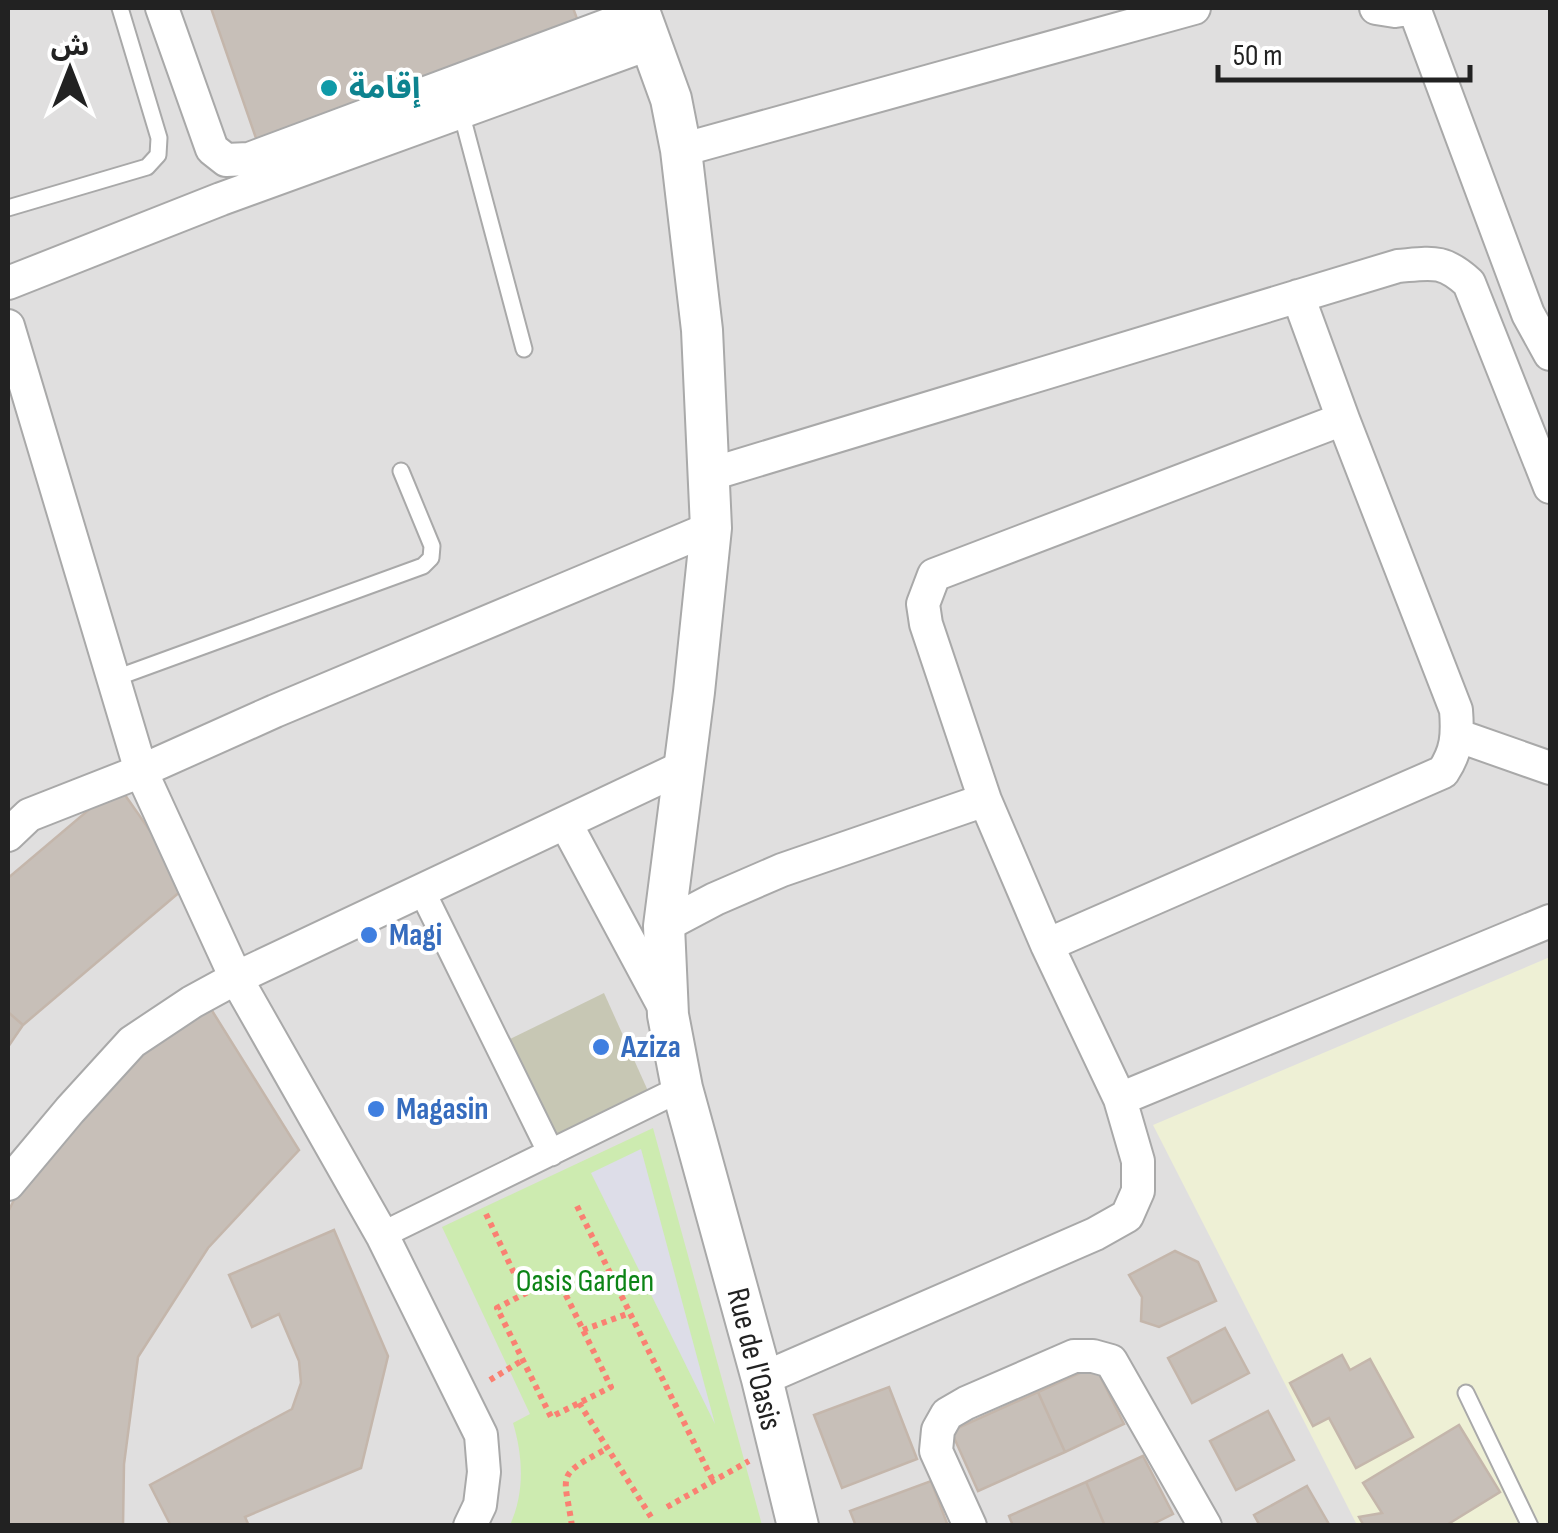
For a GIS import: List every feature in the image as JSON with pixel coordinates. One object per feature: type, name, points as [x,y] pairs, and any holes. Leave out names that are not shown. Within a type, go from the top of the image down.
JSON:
[{"type":"street","points":[[162,8],[212,148],[226,160],[249,159],[643,21]]},
{"type":"street","points":[[681,150],[1194,8]]},
{"type":"street","points":[[1376,8],[1414,8],[1528,314],[1550,354]]},
{"type":"street","points":[[8,284],[220,199],[461,112],[643,21]]},
{"type":"street","name":"Rue de l'Oasis","points":[[643,21],[670,99],[681,150],[702,330],[711,528],[664,926],[668,1015],[682,1088],[798,1526]]},
{"type":"street","points":[[708,475],[1398,266],[1425,263],[1452,267],[1469,284],[1550,486]]},
{"type":"street","points":[[1047,945],[1443,772],[1453,757],[1458,736],[1456,710],[1298,296]]},
{"type":"street","points":[[8,326],[140,771],[236,978],[382,1236],[481,1435],[484,1472],[480,1505],[470,1526]]},
{"type":"street","points":[[762,1379],[1095,1234],[1127,1216],[1138,1191],[1138,1161],[1120,1099],[1047,945],[985,800],[926,624],[923,604],[934,576],[1343,419]]},
{"type":"street","points":[[15,823],[711,528]]},
{"type":"street","points":[[1458,736],[1550,768]]},
{"type":"street","points":[[8,1184],[132,1042],[192,1002],[685,766]]},
{"type":"street","points":[[664,926],[782,870],[985,800]]},
{"type":"street","points":[[566,824],[668,1015]]},
{"type":"street","points":[[422,892],[551,1153]]},
{"type":"street","points":[[1120,1099],[1550,920]]},
{"type":"street","points":[[382,1236],[682,1088]]},
{"type":"street","points":[[970,1526],[936,1452],[938,1430],[947,1414],[1074,1356],[1093,1356],[1110,1361],[1205,1526]]},
{"type":"lane","points":[[8,208],[147,167],[158,155],[160,138],[120,8]]},
{"type":"lane","points":[[461,112],[524,349]]},
{"type":"lane","points":[[113,679],[423,566],[431,558],[432,546],[401,471]]},
{"type":"lane","points":[[1466,1393],[1530,1526]]},
{"type":"path","points":[[475,1190],[524,1294]]},
{"type":"path","points":[[577,1206],[713,1481]]},
{"type":"path","points":[[557,1278],[611,1387],[551,1417],[496,1308],[524,1294],[557,1278]]},
{"type":"path","points":[[583,1330],[630,1313]]},
{"type":"path","points":[[579,1403],[651,1517]]},
{"type":"path","points":[[667,1507],[776,1446]]},
{"type":"path","points":[[572,1526],[564,1487],[571,1469],[606,1448]]},
{"type":"shaded area","points":[[8,8],[1550,8],[1550,1525],[8,1526]]},
{"type":"shaded area","points":[[1550,957],[1550,1525],[1357,1525],[1153,1125]]},
{"type":"shaded area","points":[[604,993],[653,1102],[551,1153],[498,1045]]},
{"type":"shaded area","points":[[641,1149],[715,1424],[591,1173]]},
{"type":"green space","name":"Oasis Garden","points":[[653,1128],[762,1525],[510,1525],[521,1474],[513,1423],[530,1414],[442,1227]]},
{"type":"building","name":"إقامة","points":[[211,8],[573,8],[582,32],[258,144]]},
{"type":"building","points":[[118,785],[188,885],[23,1025],[8,1012],[8,878]]},
{"type":"building","points":[[206,1001],[299,1150],[208,1248],[138,1357],[124,1464],[123,1526],[8,1526],[8,1212],[15,1198],[139,1049]]},
{"type":"building","points":[[8,1012],[23,1025],[8,1047]]},
{"type":"building","points":[[334,1230],[388,1356],[361,1468],[245,1517],[249,1526],[171,1526],[150,1485],[292,1409],[301,1383],[299,1361],[279,1314],[252,1327],[229,1275]]},
{"type":"building","points":[[1175,1251],[1198,1262],[1216,1301],[1159,1327],[1141,1321],[1142,1297],[1129,1275]]},
{"type":"building","points":[[1225,1328],[1249,1373],[1192,1403],[1168,1358]]},
{"type":"building","points":[[1342,1355],[1350,1370],[1370,1359],[1413,1437],[1356,1468],[1329,1418],[1313,1426],[1290,1383]]},
{"type":"building","points":[[1095,1366],[1124,1424],[1065,1452],[1038,1392]]},
{"type":"building","points":[[889,1387],[917,1459],[842,1488],[814,1415]]},
{"type":"building","points":[[1038,1392],[1065,1452],[978,1491],[951,1431]]},
{"type":"building","points":[[1268,1411],[1294,1460],[1236,1490],[1210,1441]]},
{"type":"building","points":[[1459,1425],[1500,1492],[1445,1526],[1364,1526],[1359,1517],[1382,1513],[1363,1483]]},
{"type":"building","points":[[1143,1456],[1173,1514],[1149,1526],[1105,1526],[1086,1482]]},
{"type":"building","points":[[931,1481],[948,1526],[856,1526],[850,1511]]},
{"type":"building","points":[[1086,1482],[1105,1526],[1013,1526],[1009,1516]]},
{"type":"building","points":[[1307,1486],[1330,1526],[1260,1526],[1254,1515]]},
{"type":"place","name":"إقامة","points":[[329,88]]},
{"type":"place","name":"Magi","points":[[369,935]]},
{"type":"place","name":"Aziza","points":[[601,1047]]},
{"type":"place","name":"Magasin","points":[[376,1109]]}]
